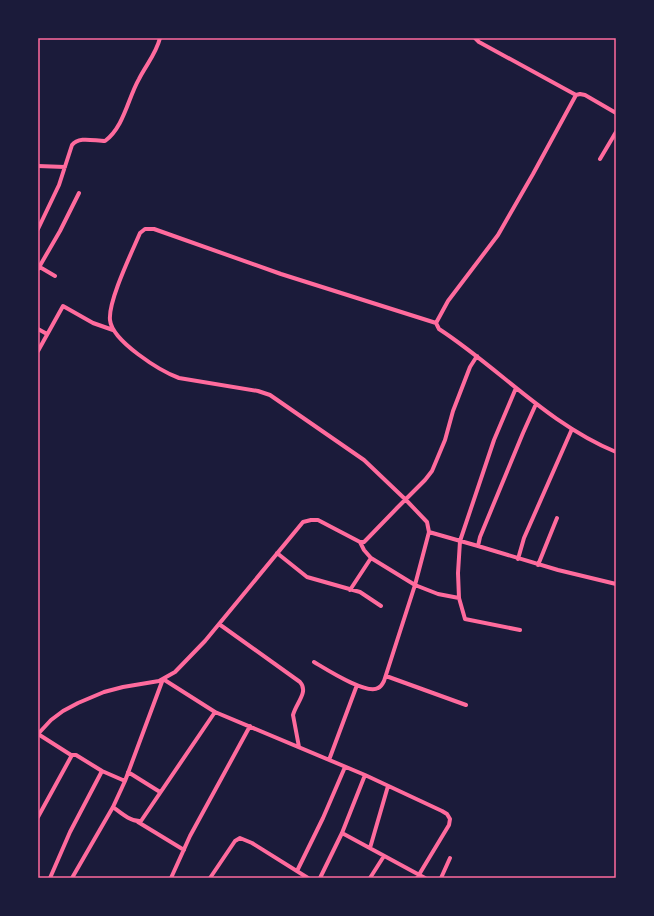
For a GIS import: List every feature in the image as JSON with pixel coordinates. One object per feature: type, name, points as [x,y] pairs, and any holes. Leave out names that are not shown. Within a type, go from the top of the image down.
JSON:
[{"type":"street","points":[[38,229],[59,185],[72,145],[74,142],[81,140],[104,141],[113,132],[121,119],[138,80],[157,50],[160,38]]},
{"type":"street","points":[[475,38],[576,95],[585,96],[616,113]]},
{"type":"street","points":[[436,323],[448,301],[498,235],[576,95]]},
{"type":"street","points":[[600,159],[616,132]]},
{"type":"street","points":[[38,166],[65,168]]},
{"type":"street","points":[[55,276],[38,267],[60,231],[79,193]]},
{"type":"street","points":[[113,330],[110,316],[114,297],[140,233],[145,229],[154,228],[281,274],[436,323],[439,329],[477,356],[536,404],[572,429],[616,452]]},
{"type":"street","points":[[38,351],[61,307],[63,306],[88,320],[113,330],[142,356],[168,374],[190,380],[258,391],[270,395],[364,460],[425,519],[429,532],[415,584],[386,676],[382,684],[378,689],[369,689],[357,686],[314,662]]},
{"type":"street","points":[[38,329],[47,334]]},
{"type":"street","points":[[360,542],[368,540],[426,480],[432,471],[443,446],[453,411],[467,374],[477,356]]},
{"type":"street","points":[[516,388],[494,440],[460,541],[459,598],[463,617],[467,621],[520,630]]},
{"type":"street","points":[[478,546],[480,537],[536,404]]},
{"type":"street","points":[[518,559],[524,538],[572,429]]},
{"type":"street","points":[[538,564],[557,518]]},
{"type":"street","points":[[125,781],[102,771],[76,756],[71,755],[38,734],[63,711],[78,703],[104,692],[159,681],[180,667],[219,624],[299,526],[307,520],[318,520],[360,542],[364,550],[371,558],[415,584],[438,594],[459,598]]},
{"type":"street","points":[[429,532],[518,559],[616,584]]},
{"type":"street","points":[[277,553],[307,577],[363,594],[381,606]]},
{"type":"street","points":[[350,590],[371,558]]},
{"type":"street","points":[[219,624],[300,682],[303,686],[303,692],[294,710],[299,747]]},
{"type":"street","points":[[386,676],[466,705]]},
{"type":"street","points":[[163,679],[215,712],[365,775],[447,814],[450,819],[449,825],[417,876]]},
{"type":"street","points":[[72,878],[113,808],[125,781],[163,679]]},
{"type":"street","points":[[329,760],[357,686]]},
{"type":"street","points":[[138,822],[141,821],[215,712]]},
{"type":"street","points":[[171,878],[184,850],[250,726]]},
{"type":"street","points":[[38,817],[71,755]]},
{"type":"street","points":[[297,871],[323,818],[345,767]]},
{"type":"street","points":[[50,878],[70,832],[102,771]]},
{"type":"street","points":[[128,772],[160,792]]},
{"type":"street","points":[[320,878],[342,833],[365,775]]},
{"type":"street","points":[[370,848],[388,786]]},
{"type":"street","points":[[113,808],[184,850]]},
{"type":"street","points":[[342,833],[417,876],[424,878]]},
{"type":"street","points":[[210,878],[235,841],[240,838],[252,843],[308,878]]},
{"type":"street","points":[[370,878],[384,856]]},
{"type":"street","points":[[441,878],[450,858]]}]
